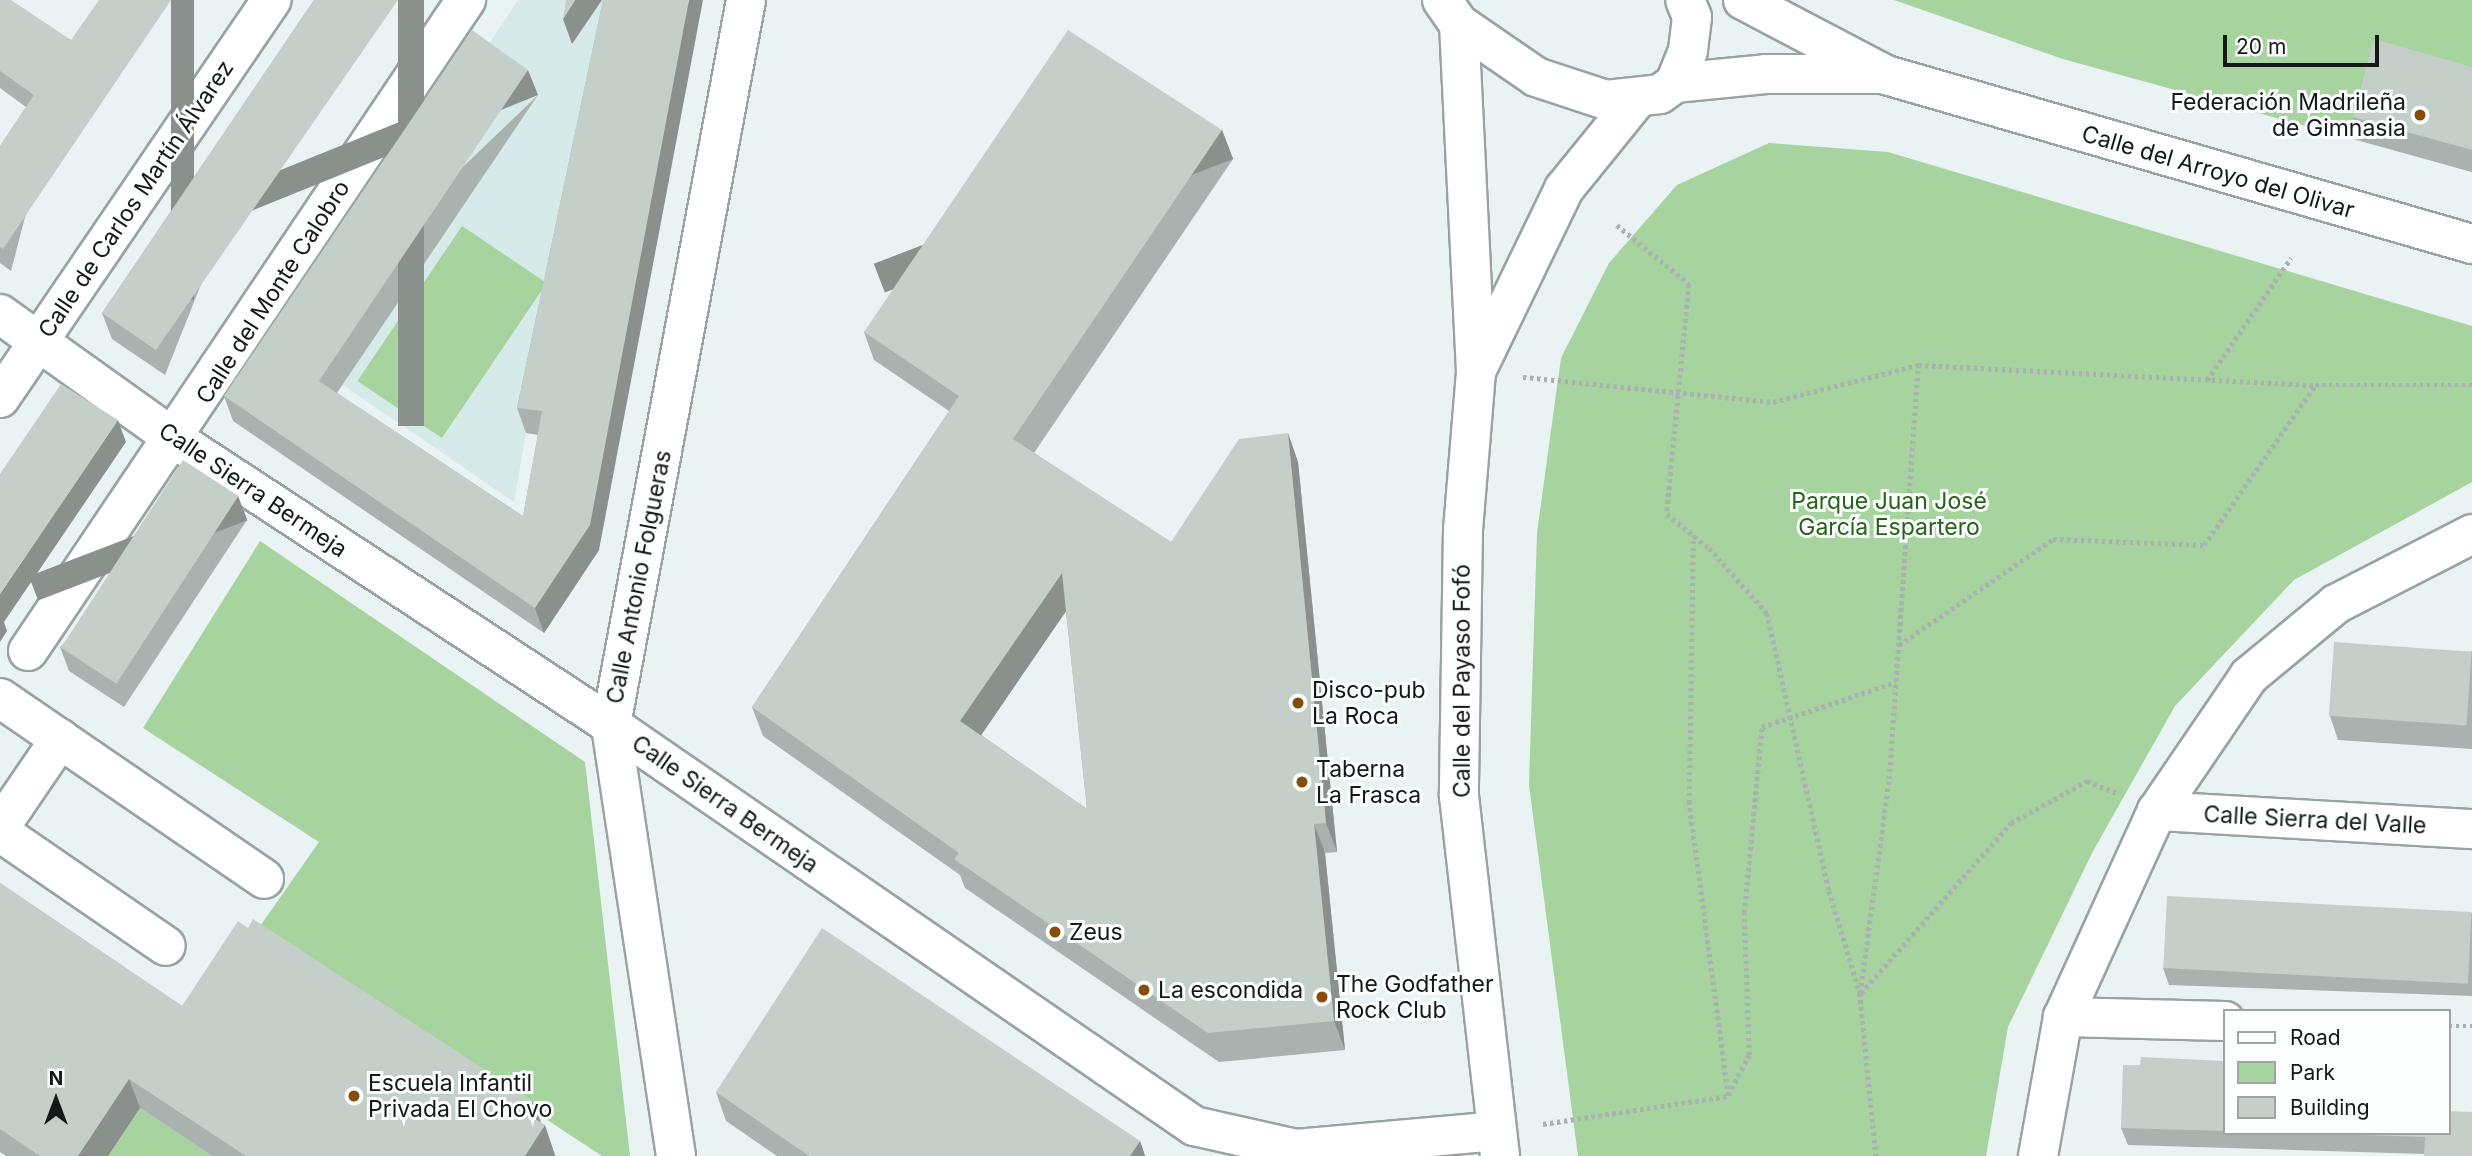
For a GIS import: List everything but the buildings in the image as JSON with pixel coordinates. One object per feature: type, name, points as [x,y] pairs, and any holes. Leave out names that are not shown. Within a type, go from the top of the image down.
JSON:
[{"type":"street","name":"Calle de Carlos Martín Álvarez","points":[[0,398],[272,0]]},
{"type":"street","name":"Calle del Monte Calobro","points":[[29,652],[176,440],[466,0]]},
{"type":"street","name":"Calle Antonio Folgueras","points":[[676,1156],[611,725],[746,0]]},
{"type":"street","points":[[1675,83],[1689,39],[1692,17],[1685,0]]},
{"type":"street","name":"Calle del Arroyo del Olivar","points":[[1743,0],[1886,75],[2471,244]]},
{"type":"street","points":[[1451,12],[1536,77],[1606,100],[1637,99]]},
{"type":"street","name":"Calle del Payaso Fofó","points":[[1451,12],[1476,373],[1463,530],[1457,733],[1498,1143]]},
{"type":"street","name":"Calle del Arroyo del Olivar","points":[[1637,99],[1675,83],[1766,74],[1886,75]]},
{"type":"street","name":"Calle del Payaso Fofó","points":[[1476,373],[1564,188],[1637,99]]},
{"type":"street","name":"Calle Sierra Bermeja","points":[[0,314],[176,440],[611,725],[1194,1126],[1296,1149],[1498,1143]]},
{"type":"street","name":"Calle Sierra del Valle","points":[[2038,1156],[2063,1017],[2157,811],[2249,676],[2336,604],[2472,534]]},
{"type":"street","points":[[0,698],[264,878]]},
{"type":"street","points":[[60,739],[0,829],[166,946]]},
{"type":"street","name":"Calle Sierra del Valle","points":[[2157,811],[2472,829]]},
{"type":"street","points":[[2063,1017],[2224,1021]]},
{"type":"path","points":[[1617,225],[1689,284],[1667,514],[1693,534],[1766,612],[1790,720],[1860,993],[1876,1156]]},
{"type":"path","points":[[2207,380],[2291,258]]},
{"type":"path","points":[[1476,373],[1773,402],[1918,365],[2315,386],[2472,386]]},
{"type":"path","points":[[1860,993],[1897,682],[1918,365]]},
{"type":"path","points":[[1899,645],[2053,539],[2204,545],[2315,386]]},
{"type":"path","points":[[1693,534],[1689,803],[1728,1096]]},
{"type":"path","points":[[1728,1096],[1749,1055],[1744,913],[1762,727],[1790,720],[1897,682]]},
{"type":"path","points":[[1860,993],[2011,823],[2087,781],[2157,811]]},
{"type":"path","points":[[2451,1026],[2472,1026]]},
{"type":"path","points":[[1498,1143],[1728,1096]]},
{"type":"shaded area","points":[[518,0],[703,0],[551,436],[526,433],[514,502],[343,385],[481,56]]},
{"type":"green space","points":[[1894,0],[2472,0],[2472,172],[2063,59]]},
{"type":"green space","name":"Parque Juan José García Espartero","points":[[1769,143],[1888,152],[2472,326],[2472,482],[2294,580],[2175,706],[2092,853],[2008,1027],[1986,1156],[1578,1156],[1529,785],[1537,533],[1561,358],[1609,263],[1677,185]]},
{"type":"green space","points":[[462,226],[547,283],[442,438],[357,381]]},
{"type":"green space","points":[[260,541],[585,762],[630,1156],[602,1156],[258,929],[319,842],[143,728]]},
{"type":"green space","points":[[140,1108],[212,1156],[108,1156]]},
{"type":"place","name":"Federación Madrileña de Gimnasia","points":[[2420,115]]},
{"type":"place","name":"Disco-pub La Roca","points":[[1298,703]]},
{"type":"place","name":"Taberna La Frasca","points":[[1302,782]]},
{"type":"place","name":"Zeus","points":[[1055,932]]},
{"type":"place","name":"La escondida","points":[[1144,990]]},
{"type":"place","name":"The Godfather Rock Club","points":[[1322,997]]},
{"type":"place","name":"Escuela Infantil Privada El Chovo","points":[[354,1096]]}]
